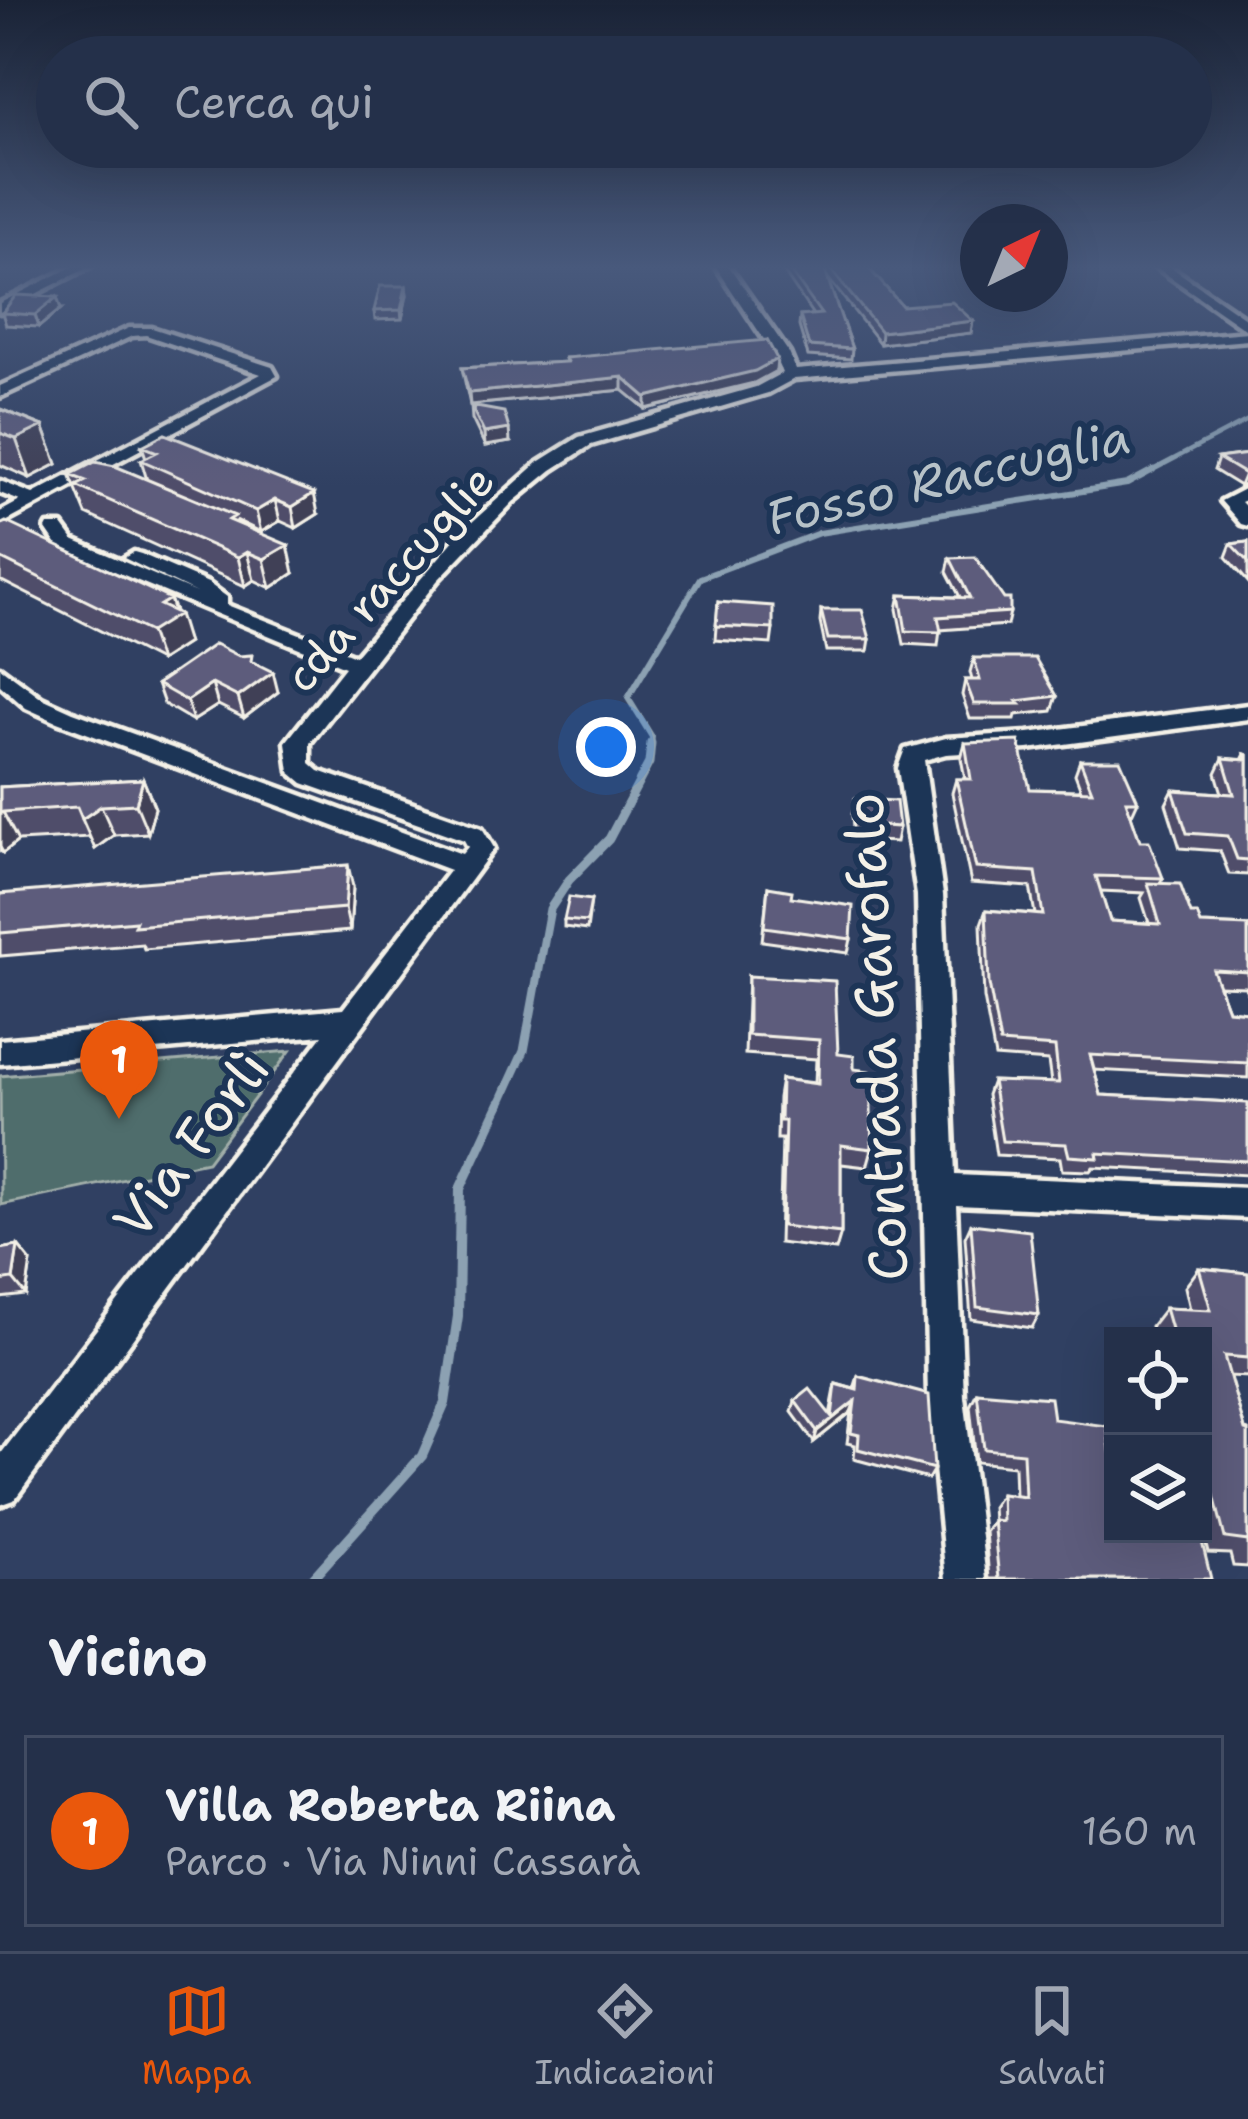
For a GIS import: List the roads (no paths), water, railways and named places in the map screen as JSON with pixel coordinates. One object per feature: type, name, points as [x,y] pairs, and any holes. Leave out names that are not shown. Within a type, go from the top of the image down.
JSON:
[{"type":"street","points":[[0,392],[116,339]]},
{"type":"street","points":[[17,510],[269,376],[267,370],[171,339]]},
{"type":"street","points":[[771,339],[790,375]]},
{"type":"street","name":"cda raccuglie","points":[[467,866],[481,848],[473,834],[311,777],[298,766],[298,742],[473,531],[562,453],[585,441],[762,390],[790,375],[1185,339]]},
{"type":"street","points":[[94,469],[114,477]]},
{"type":"street","points":[[0,486],[17,510],[55,529],[66,544],[182,598],[359,665]]},
{"type":"street","points":[[1248,492],[1230,501],[1248,520]]},
{"type":"street","points":[[0,674],[34,703],[65,717],[467,866]]},
{"type":"street","name":"Contrada Garofalo","points":[[966,1579],[946,1397],[930,896],[910,768],[913,755],[946,746],[1028,741],[1248,712]]},
{"type":"street","name":"Via Forlì","points":[[0,1486],[467,866]]},
{"type":"street","points":[[0,1052],[347,1022]]},
{"type":"street","points":[[940,1189],[1248,1203]]},
{"type":"waterway","name":"Fosso Raccuglia","points":[[1147,473],[1248,420]]},
{"type":"waterway","name":"Fosso Raccuglia","points":[[651,746],[652,737],[628,698],[700,578],[819,533],[1127,484],[1153,470]]},
{"type":"waterway","name":"Fosso Raccuglia","points":[[499,1106],[524,1051],[550,909],[569,880],[609,839],[649,763],[651,743]]},
{"type":"waterway","name":"Fosso Raccuglia","points":[[312,1579],[422,1456],[445,1403],[458,1316],[460,1189],[500,1103]]},
{"type":"place","name":"Villa Roberta Riina","points":[[119,1119]]}]
